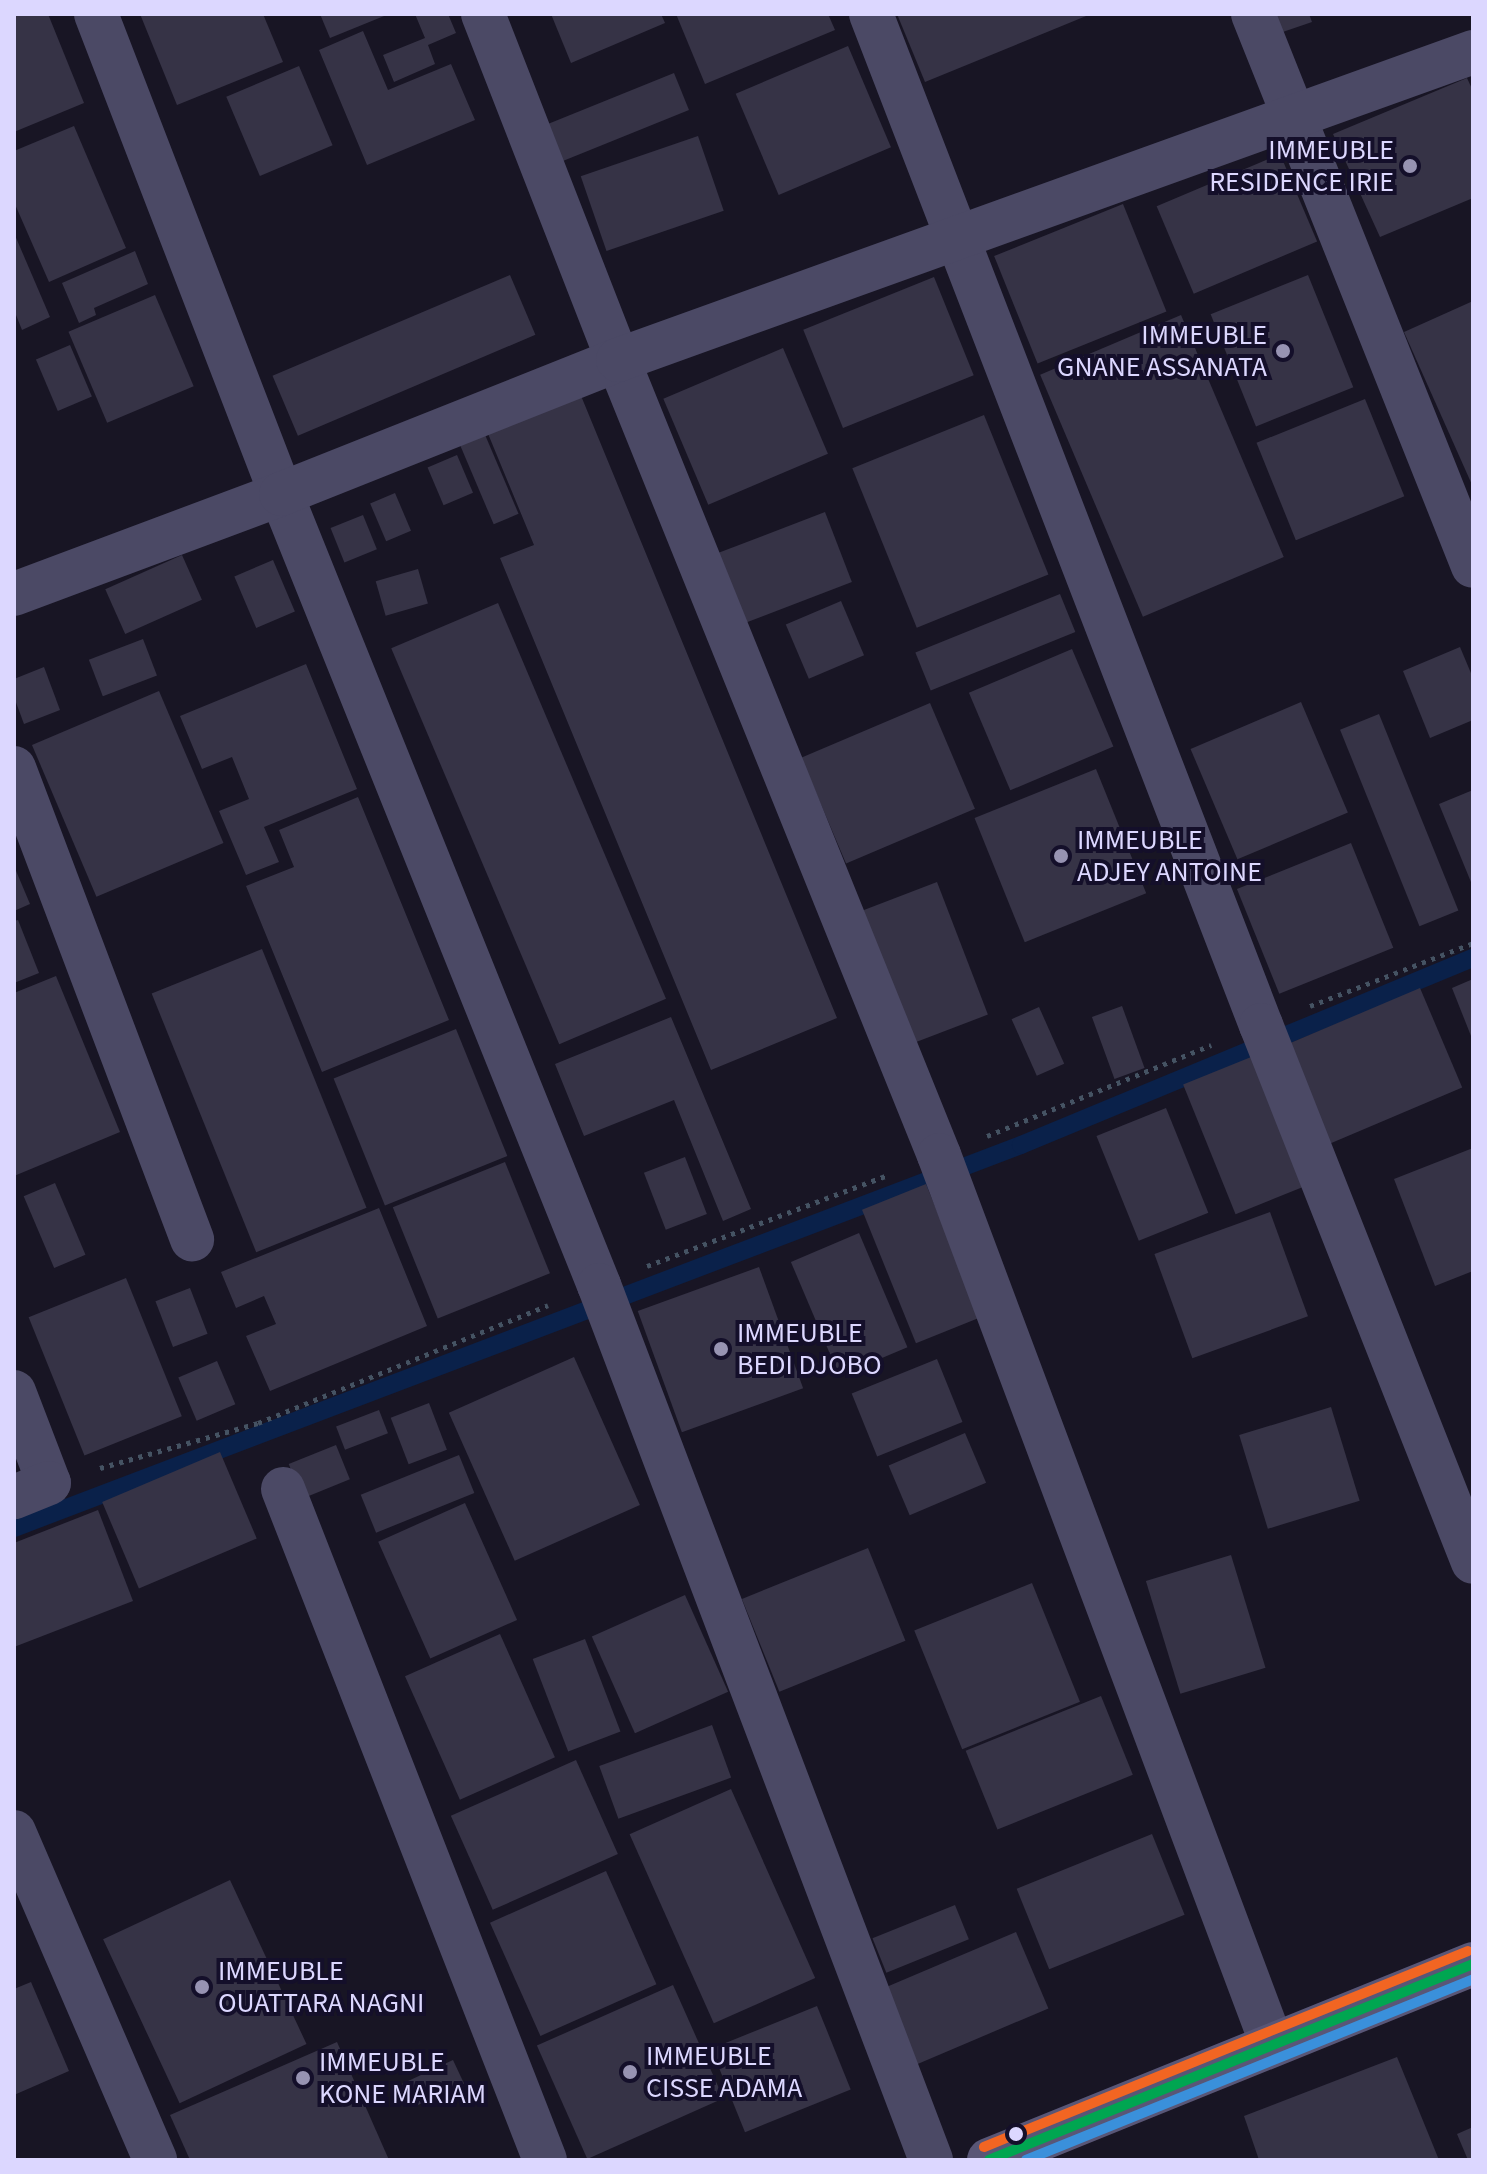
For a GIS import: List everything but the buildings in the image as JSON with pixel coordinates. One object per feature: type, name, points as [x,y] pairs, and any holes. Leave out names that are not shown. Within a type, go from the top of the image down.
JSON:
[{"type":"street","points":[[96,14],[281,494],[599,1285],[931,2160]]},
{"type":"street","points":[[483,14],[618,360],[939,1155],[1272,2044]]},
{"type":"street","points":[[871,14],[1261,1025],[1473,1562]]},
{"type":"street","points":[[1253,14],[1473,566]]},
{"type":"street","points":[[14,594],[281,494],[618,360],[1473,52]]},
{"type":"street","points":[[14,768],[192,1239]]},
{"type":"street","points":[[14,1392],[32,1490]]},
{"type":"street","points":[[283,1489],[545,2160]]},
{"type":"street","points":[[14,1832],[155,2160]]},
{"type":"street","points":[[989,2160],[1038,2151],[1272,2044],[1473,1964]]},
{"type":"path","points":[[32,1490],[258,1423],[599,1285],[939,1155],[1473,943]]},
{"type":"waterway","points":[[14,1528],[1021,1145],[1473,958]]},
{"type":"transit line","points":[[984,2147],[1468,1951]]},
{"type":"transit line","points":[[989,2160],[1473,1964]]},
{"type":"transit line","points":[[1026,2160],[1473,1979]]},
{"type":"place","name":"IMMEUBLE RESIDENCE IRIE","points":[[1410,166]]},
{"type":"place","name":"IMMEUBLE GNANE ASSANATA","points":[[1283,351]]},
{"type":"place","name":"IMMEUBLE ADJEY ANTOINE","points":[[1061,856]]},
{"type":"place","name":"IMMEUBLE BEDI DJOBO","points":[[721,1349]]},
{"type":"place","name":"IMMEUBLE OUATTARA NAGNI","points":[[202,1987]]},
{"type":"place","name":"IMMEUBLE CISSE ADAMA","points":[[630,2072]]},
{"type":"place","name":"IMMEUBLE KONE MARIAM","points":[[303,2078]]}]
